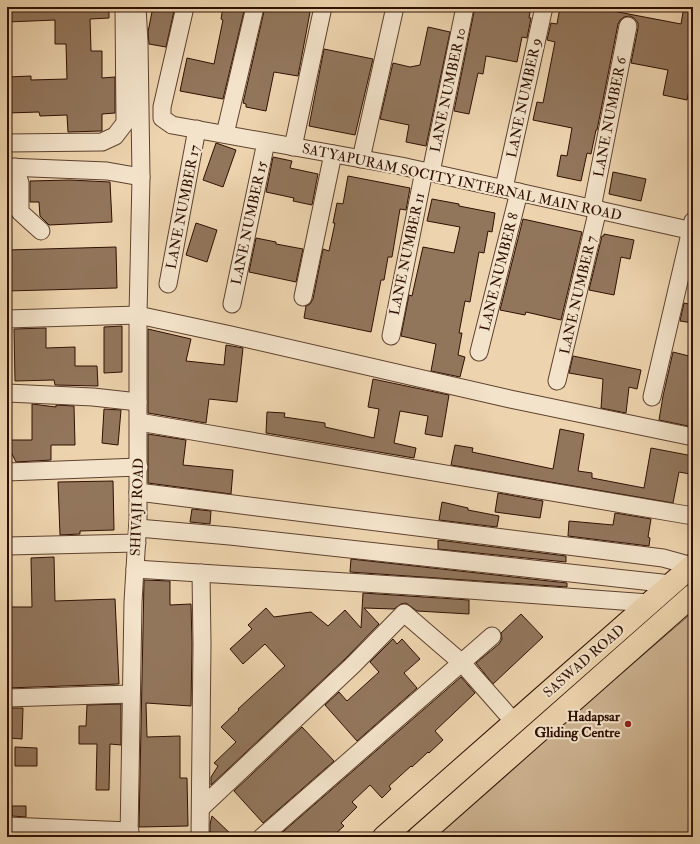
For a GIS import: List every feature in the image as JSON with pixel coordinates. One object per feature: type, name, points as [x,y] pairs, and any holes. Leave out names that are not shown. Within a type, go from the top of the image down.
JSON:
[{"type":"highway","name":"SASWAD ROAD","points":[[384,837],[692,565]]},
{"type":"highway","name":"SASWAD ROAD","points":[[419,837],[693,595]]},
{"type":"street","points":[[7,143],[102,142],[115,136],[125,123],[124,7]]},
{"type":"street","name":"SHIVAJI ROAD","points":[[130,834],[133,602],[139,467],[138,316],[141,177],[140,42],[137,7]]},
{"type":"street","name":"SATYAPURAM SOCITY INTERNAL MAIN ROAD","points":[[184,7],[162,106],[162,118],[172,125],[428,172],[595,209],[692,227]]},
{"type":"street","points":[[225,134],[255,7]]},
{"type":"street","points":[[293,146],[323,7]]},
{"type":"street","points":[[361,159],[395,7]]},
{"type":"street","name":"LANE NUMBER 10","points":[[428,172],[465,7]]},
{"type":"street","name":"LANE NUMBER 9","points":[[511,190],[544,7]]},
{"type":"street","name":"LANE NUMBER 6","points":[[595,209],[628,26]]},
{"type":"street","name":"LANE NUMBER 17","points":[[168,284],[197,129]]},
{"type":"street","name":"LANE NUMBER 15","points":[[232,304],[266,142]]},
{"type":"street","points":[[303,297],[333,154]]},
{"type":"street","points":[[11,167],[107,171],[141,177]]},
{"type":"street","points":[[11,167],[20,183],[20,212],[41,231]]},
{"type":"street","name":"LANE NUMBER 11","points":[[390,336],[428,172]]},
{"type":"street","name":"LANE NUMBER 8","points":[[479,352],[511,190]]},
{"type":"street","name":"LANE NUMBER 7","points":[[557,381],[595,209]]},
{"type":"street","points":[[652,397],[692,227]]},
{"type":"street","points":[[7,319],[138,316],[208,330],[503,397],[693,438]]},
{"type":"street","points":[[7,393],[93,397],[138,402]]},
{"type":"street","points":[[139,422],[693,516]]},
{"type":"street","points":[[7,472],[139,467]]},
{"type":"street","points":[[138,492],[663,558],[692,565]]},
{"type":"street","points":[[7,546],[137,536],[230,536],[671,584]]},
{"type":"street","points":[[135,569],[427,587],[649,603]]},
{"type":"street","points":[[200,837],[202,644],[201,573]]},
{"type":"street","points":[[201,808],[353,665],[404,613],[462,663],[514,722]]},
{"type":"street","points":[[262,837],[492,636]]},
{"type":"street","points":[[7,698],[131,694]]},
{"type":"street","points":[[7,826],[130,834]]},
{"type":"shaded area","name":"Hadapsar Gliding Centre","points":[[693,612],[693,837],[431,837]]},
{"type":"building","points":[[7,7],[109,7],[109,18],[90,19],[91,51],[102,51],[102,78],[115,77],[115,113],[102,114],[102,131],[68,132],[67,115],[40,116],[39,112],[7,113],[7,77],[31,76],[31,80],[67,79],[66,44],[55,44],[55,20],[7,22]]},
{"type":"building","points":[[153,7],[174,11],[166,47],[149,44],[148,32]]},
{"type":"building","points":[[223,7],[245,7],[223,99],[180,91],[187,58],[214,64],[223,20],[221,19]]},
{"type":"building","points":[[265,7],[311,7],[298,76],[274,72],[266,111],[246,107],[246,104],[243,103]]},
{"type":"building","points":[[475,7],[531,7],[529,18],[531,18],[527,38],[522,37],[517,62],[486,56],[483,74],[478,73],[469,114],[454,111]]},
{"type":"building","points":[[560,7],[592,7],[681,24],[684,7],[693,7],[693,76],[687,100],[663,95],[668,70],[631,63],[638,23],[630,16],[624,17],[620,20],[597,130],[591,154],[587,153],[581,181],[557,176],[561,155],[567,156],[572,128],[533,120],[537,102],[543,103],[555,42],[547,40],[551,23],[557,24]]},
{"type":"building","points":[[428,27],[450,32],[426,146],[406,142],[409,125],[380,119],[393,63],[410,67],[420,65]]},
{"type":"building","points":[[324,49],[373,59],[355,135],[309,126]]},
{"type":"building","points":[[216,143],[236,150],[223,187],[203,180]]},
{"type":"building","points":[[273,157],[292,161],[290,168],[318,174],[312,205],[293,201],[294,198],[266,192]]},
{"type":"building","points":[[613,172],[646,179],[641,201],[609,194]]},
{"type":"building","points":[[348,176],[410,188],[406,210],[400,209],[392,257],[388,257],[384,280],[381,280],[371,332],[304,318],[306,306],[310,304],[313,299],[323,249],[329,251],[335,223],[333,223],[337,203],[343,204]]},
{"type":"building","points":[[70,180],[110,182],[112,222],[49,225],[40,216],[39,202],[30,202],[30,181]]},
{"type":"building","points":[[432,199],[495,213],[492,232],[488,231],[484,253],[479,252],[470,302],[465,301],[459,333],[462,333],[458,355],[465,357],[460,377],[431,371],[436,344],[401,336],[409,295],[412,296],[423,247],[454,253],[460,227],[427,221]]},
{"type":"building","points":[[523,219],[582,232],[561,320],[526,312],[525,315],[500,310]]},
{"type":"building","points":[[196,223],[217,230],[207,262],[186,255]]},
{"type":"building","points":[[604,234],[634,240],[630,259],[621,257],[614,295],[589,290],[602,236],[604,236]]},
{"type":"building","points":[[256,238],[276,242],[276,244],[303,249],[296,282],[249,272]]},
{"type":"building","points":[[116,247],[117,288],[7,291],[7,250]]},
{"type":"building","points":[[684,303],[693,305],[693,323],[680,321]]},
{"type":"building","points":[[122,326],[122,372],[104,373],[104,327]]},
{"type":"building","points":[[46,328],[46,348],[75,347],[75,366],[97,366],[98,386],[55,385],[54,380],[15,381],[14,329]]},
{"type":"building","points":[[148,329],[191,339],[186,361],[224,365],[226,345],[243,348],[237,402],[209,399],[206,423],[148,413]]},
{"type":"building","points":[[673,352],[693,357],[693,367],[690,379],[693,380],[689,408],[693,409],[693,427],[659,420]]},
{"type":"building","points":[[573,356],[641,370],[637,389],[629,387],[626,413],[601,408],[603,379],[569,373]]},
{"type":"building","points":[[373,379],[449,395],[442,437],[425,434],[428,416],[400,411],[394,443],[416,448],[414,458],[266,433],[267,412],[285,413],[284,417],[325,423],[325,427],[374,438],[379,409],[368,407]]},
{"type":"building","points":[[32,404],[56,407],[56,405],[74,406],[75,445],[51,445],[51,460],[16,462],[10,450],[10,440],[32,440]]},
{"type":"building","points":[[104,409],[121,410],[118,445],[102,443]]},
{"type":"building","points":[[560,429],[584,434],[578,471],[592,473],[592,478],[644,488],[651,448],[693,456],[690,474],[679,472],[673,503],[451,465],[455,445],[473,448],[472,452],[553,469]]},
{"type":"building","points":[[148,434],[186,440],[183,465],[233,470],[231,494],[148,483]]},
{"type":"building","points":[[113,481],[114,530],[80,531],[80,534],[60,535],[58,482]]},
{"type":"building","points":[[498,493],[543,501],[540,518],[495,512]]},
{"type":"building","points":[[442,502],[468,508],[468,510],[499,516],[497,527],[439,520]]},
{"type":"building","points":[[192,509],[211,511],[210,524],[190,522]]},
{"type":"building","points":[[615,513],[651,519],[648,537],[650,538],[649,546],[568,536],[569,521],[613,525]]},
{"type":"building","points":[[438,540],[566,556],[566,562],[438,549]]},
{"type":"building","points":[[54,557],[55,601],[115,599],[119,684],[7,688],[7,607],[32,607],[31,558]]},
{"type":"building","points":[[351,559],[567,583],[567,587],[350,572]]},
{"type":"building","points":[[144,580],[170,581],[170,605],[191,604],[191,706],[146,703],[147,737],[180,736],[180,778],[187,778],[188,826],[139,827]]},
{"type":"building","points":[[363,593],[469,600],[469,614],[417,611],[406,603],[401,604],[394,609],[364,608],[379,624],[346,658],[211,785],[211,777],[218,766],[214,763],[236,742],[221,727],[239,710],[238,709],[285,666],[265,644],[243,664],[230,649],[252,629],[248,625],[266,608],[274,617],[311,612],[328,626],[345,610],[361,628]]},
{"type":"building","points":[[521,614],[543,637],[493,684],[476,663],[499,644],[502,639],[501,633]]},
{"type":"building","points":[[393,639],[397,644],[402,639],[420,659],[404,673],[417,688],[357,741],[325,705],[339,692],[347,701],[379,672],[370,662]]},
{"type":"building","points":[[461,677],[475,693],[435,731],[443,740],[389,786],[391,789],[382,798],[370,785],[352,802],[357,807],[341,823],[344,826],[332,837],[277,837]]},
{"type":"building","points":[[121,704],[121,745],[110,744],[109,790],[96,790],[97,744],[79,744],[79,726],[86,726],[87,705]]},
{"type":"building","points":[[9,708],[23,708],[22,739],[9,738]]},
{"type":"building","points":[[302,727],[334,761],[263,823],[234,791]]},
{"type":"building","points":[[15,747],[37,748],[37,766],[15,766]]},
{"type":"building","points":[[12,806],[26,806],[26,817],[12,816]]},
{"type":"building","points":[[212,816],[234,837],[210,837],[210,824]]},
{"type":"place","name":"Hadapsar Gliding Centre","points":[[628,724]]}]
